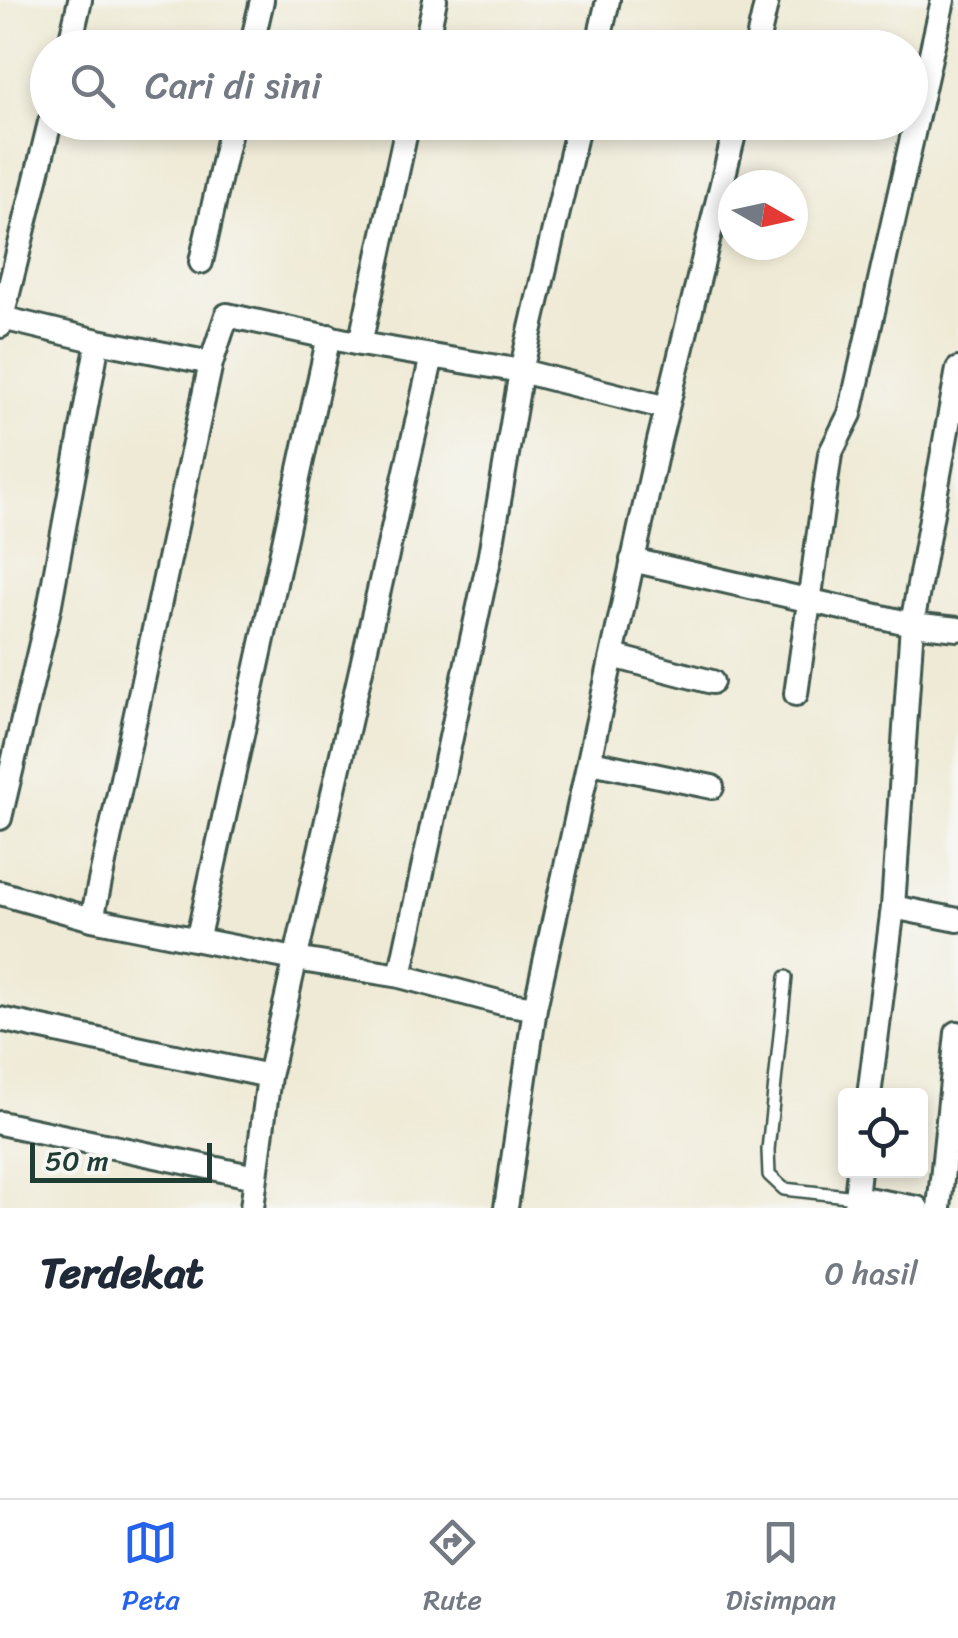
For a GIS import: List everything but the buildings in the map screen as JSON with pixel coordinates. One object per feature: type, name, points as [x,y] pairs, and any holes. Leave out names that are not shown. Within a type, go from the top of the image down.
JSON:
[{"type":"street","points":[[73,30],[80,0]]},
{"type":"street","points":[[255,30],[262,0]]},
{"type":"street","points":[[429,30],[435,0]]},
{"type":"street","points":[[600,30],[608,0]]},
{"type":"street","points":[[760,30],[767,0]]},
{"type":"street","points":[[928,70],[944,0]]},
{"type":"street","points":[[46,140],[1,322],[211,364]]},
{"type":"street","points":[[202,262],[228,140]]},
{"type":"street","points":[[360,344],[404,140]]},
{"type":"street","points":[[400,976],[490,555],[522,371],[575,140]]},
{"type":"street","points":[[506,1208],[535,1008],[632,560],[733,140]]},
{"type":"street","points":[[796,694],[830,454],[850,414],[912,140]]},
{"type":"street","points":[[92,918],[211,364],[220,330],[230,314],[360,344],[522,371],[667,408]]},
{"type":"street","points":[[198,937],[329,336]]},
{"type":"street","points":[[0,818],[49,608],[98,342]]},
{"type":"street","points":[[252,1208],[268,1076],[432,356]]},
{"type":"street","points":[[870,1088],[893,907],[912,624],[958,369]]},
{"type":"street","points":[[632,560],[912,624],[958,628]]},
{"type":"street","points":[[613,656],[712,682]]},
{"type":"street","points":[[590,762],[712,787]]},
{"type":"street","points":[[0,893],[92,918],[400,976],[535,1008]]},
{"type":"street","points":[[893,907],[958,920]]},
{"type":"street","points":[[0,1019],[268,1076]]},
{"type":"street","points":[[939,1208],[957,1034]]},
{"type":"street","points":[[0,1123],[254,1177]]},
{"type":"street","points":[[855,1202],[917,1208]]},
{"type":"lane","points":[[786,977],[768,1150],[769,1175],[784,1190],[855,1202]]}]
